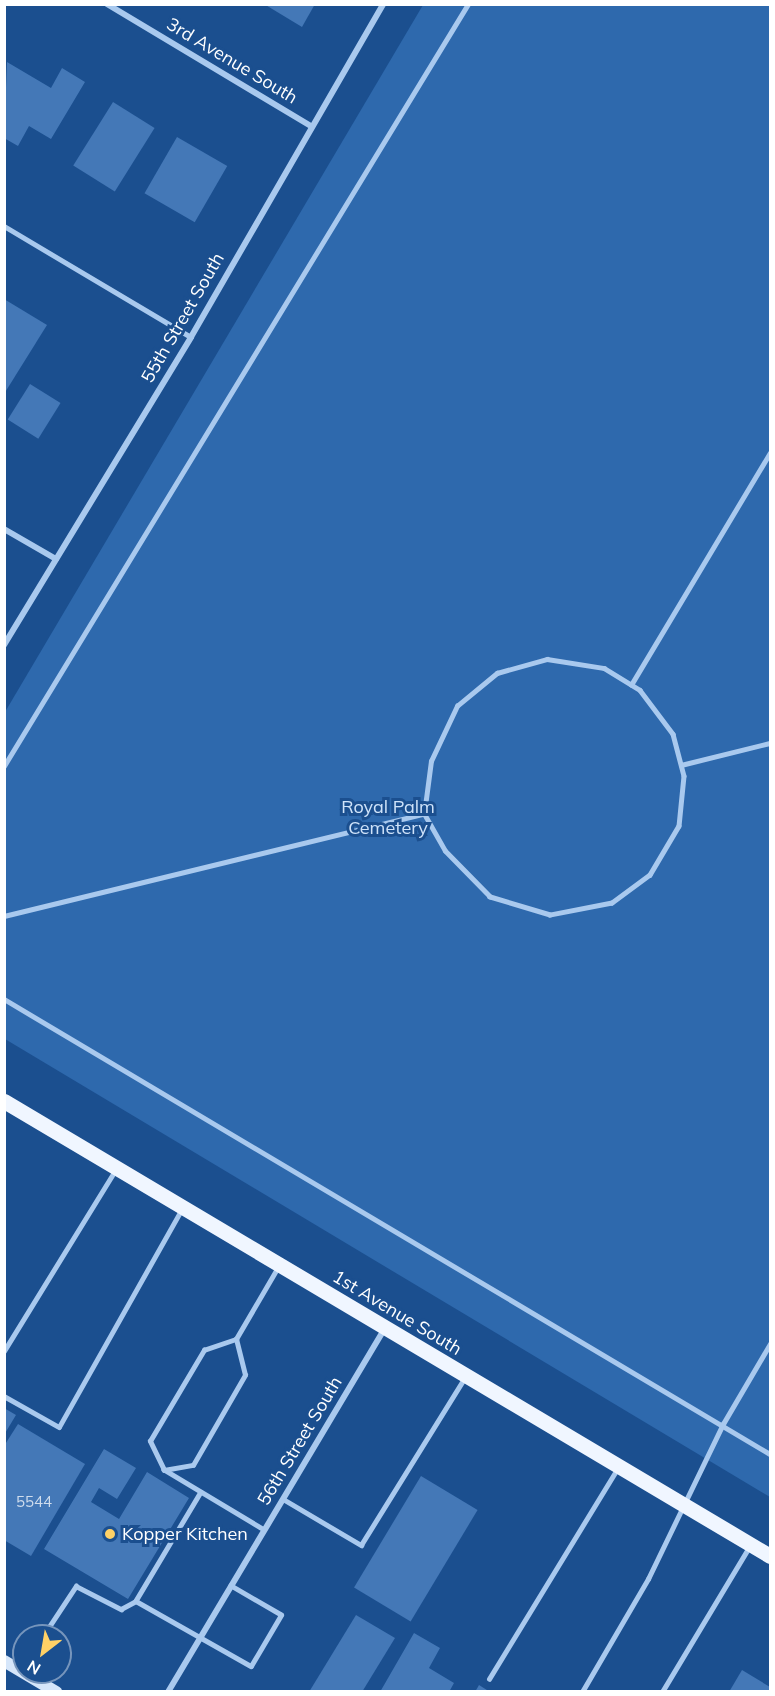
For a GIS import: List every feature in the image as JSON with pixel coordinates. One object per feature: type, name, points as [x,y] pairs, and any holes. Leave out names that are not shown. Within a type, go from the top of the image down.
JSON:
[{"type":"main road","name":"1st Avenue South","points":[[4,1101],[384,1330],[771,1556]]},
{"type":"street","name":"3rd Avenue South","points":[[107,4],[311,126]]},
{"type":"street","name":"55th Street South","points":[[4,645],[190,337],[383,4]]},
{"type":"street","points":[[4,529],[56,559]]},
{"type":"street","name":"56th Street South","points":[[168,1692],[384,1330]]},
{"type":"lane","points":[[4,766],[468,4]]},
{"type":"lane","points":[[4,226],[190,337]]},
{"type":"lane","points":[[631,684],[771,453]]},
{"type":"lane","points":[[547,659],[604,668],[640,690],[673,734],[681,765],[684,776],[679,826],[650,875],[612,903],[550,915],[490,897],[445,851],[424,814],[431,761],[457,706],[497,673],[547,659]]},
{"type":"lane","points":[[681,765],[771,743]]},
{"type":"lane","points":[[4,916],[424,814]]},
{"type":"lane","points":[[4,999],[771,1454]]},
{"type":"lane","points":[[4,1351],[117,1167]]},
{"type":"lane","points":[[4,1396],[58,1427],[183,1207]]},
{"type":"lane","points":[[264,1530],[164,1470],[150,1441],[204,1350],[236,1340],[279,1265]]},
{"type":"lane","points":[[164,1470],[193,1465],[245,1375],[236,1340]]},
{"type":"lane","points":[[582,1692],[648,1580],[723,1424],[771,1344]]},
{"type":"lane","points":[[283,1499],[361,1545],[465,1377]]},
{"type":"lane","points":[[489,1679],[618,1467]]},
{"type":"lane","points":[[52,1624],[76,1586],[121,1609],[136,1601],[201,1492]]},
{"type":"lane","points":[[662,1692],[750,1544]]},
{"type":"lane","points":[[136,1601],[251,1666],[281,1615],[231,1586]]},
{"type":"green space","name":"Royal Palm Cemetery","points":[[423,5],[770,5],[770,1497],[5,1039],[5,712]]},
{"type":"building","points":[[264,4],[315,4],[302,27]]},
{"type":"building","points":[[7,62],[51,88],[62,68],[85,82],[51,139],[29,126],[18,146],[4,138]]},
{"type":"building","points":[[113,102],[155,128],[115,192],[73,166]]},
{"type":"building","points":[[177,137],[227,166],[195,222],[144,193]]},
{"type":"building","points":[[4,299],[47,325],[4,394]]},
{"type":"building","points":[[30,384],[61,403],[38,439],[8,420]]},
{"type":"building","points":[[4,1408],[16,1415],[4,1435]]},
{"type":"building","points":[[18,1424],[85,1464],[31,1556],[4,1540],[4,1446]]},
{"type":"building","name":"Kopper Kitchen","points":[[104,1449],[136,1468],[117,1499],[99,1488],[91,1502],[119,1519],[147,1472],[189,1498],[128,1599],[44,1549]]},
{"type":"building","points":[[421,1476],[478,1510],[411,1621],[354,1587]]},
{"type":"building","points":[[356,1615],[395,1638],[362,1692],[309,1692]]},
{"type":"building","points":[[414,1633],[440,1648],[429,1668],[454,1683],[449,1692],[380,1692]]},
{"type":"building","points":[[742,1670],[770,1687],[770,1692],[729,1692]]},
{"type":"building","points":[[479,1685],[490,1692],[475,1692]]},
{"type":"place","name":"Kopper Kitchen","points":[[110,1534]]}]
